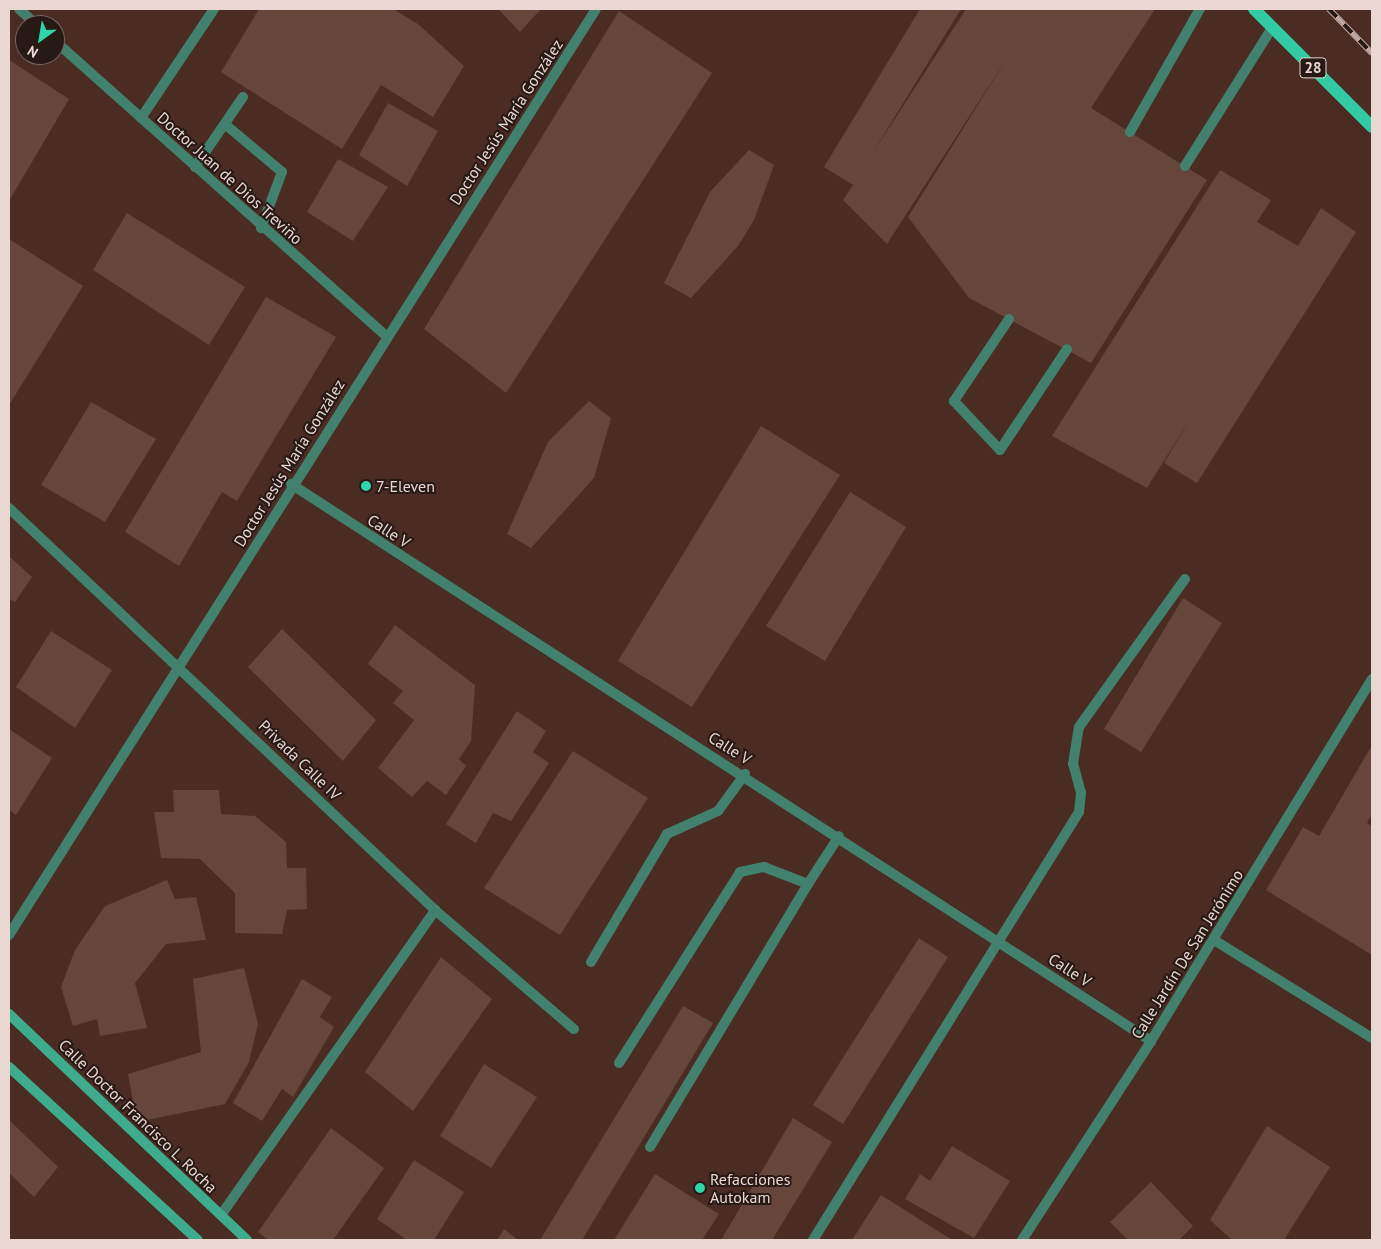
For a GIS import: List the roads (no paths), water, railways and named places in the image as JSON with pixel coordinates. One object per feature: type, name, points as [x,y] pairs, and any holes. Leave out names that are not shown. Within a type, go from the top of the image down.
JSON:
[{"type":"main road","name":"28","points":[[1254,9],[1372,127]]},
{"type":"street","points":[[141,118],[214,9]]},
{"type":"street","name":"Doctor Jesús María González","points":[[9,935],[182,668],[291,484],[596,9]]},
{"type":"street","points":[[1130,132],[1200,9]]},
{"type":"street","points":[[1185,166],[1272,28]]},
{"type":"street","name":"Doctor Juan de Dios Treviño","points":[[65,50],[261,228],[387,337]]},
{"type":"street","points":[[195,167],[226,125],[243,97]]},
{"type":"street","points":[[226,125],[282,172],[261,228]]},
{"type":"street","points":[[1009,319],[954,401],[1000,450],[1067,349]]},
{"type":"street","name":"Calle V","points":[[291,484],[536,646],[745,774],[1151,1041]]},
{"type":"street","name":"Privada Calle IV","points":[[9,508],[182,668],[435,910],[574,1029]]},
{"type":"street","points":[[814,1240],[996,939],[1078,812],[1081,793],[1073,764],[1079,727],[1185,579]]},
{"type":"street","name":"Calle Jardín De San Jerónimo","points":[[1022,1240],[1151,1041],[1372,679]]},
{"type":"street","points":[[591,962],[667,834],[712,815],[745,774]]},
{"type":"street","points":[[650,1147],[808,884],[839,836]]},
{"type":"street","points":[[618,1062],[740,872],[764,867],[808,884]]},
{"type":"street","points":[[221,1215],[435,910]]},
{"type":"street","points":[[1214,940],[1372,1038]]},
{"type":"street","name":"Calle Doctor Francisco L. Rocha","points":[[9,1014],[247,1240]]},
{"type":"street","points":[[9,1067],[198,1240]]},
{"type":"railway","points":[[1329,9],[1372,53]]},
{"type":"place","name":"7-Eleven","points":[[366,486]]},
{"type":"place","name":"Refacciones Autokam","points":[[700,1188]]}]
